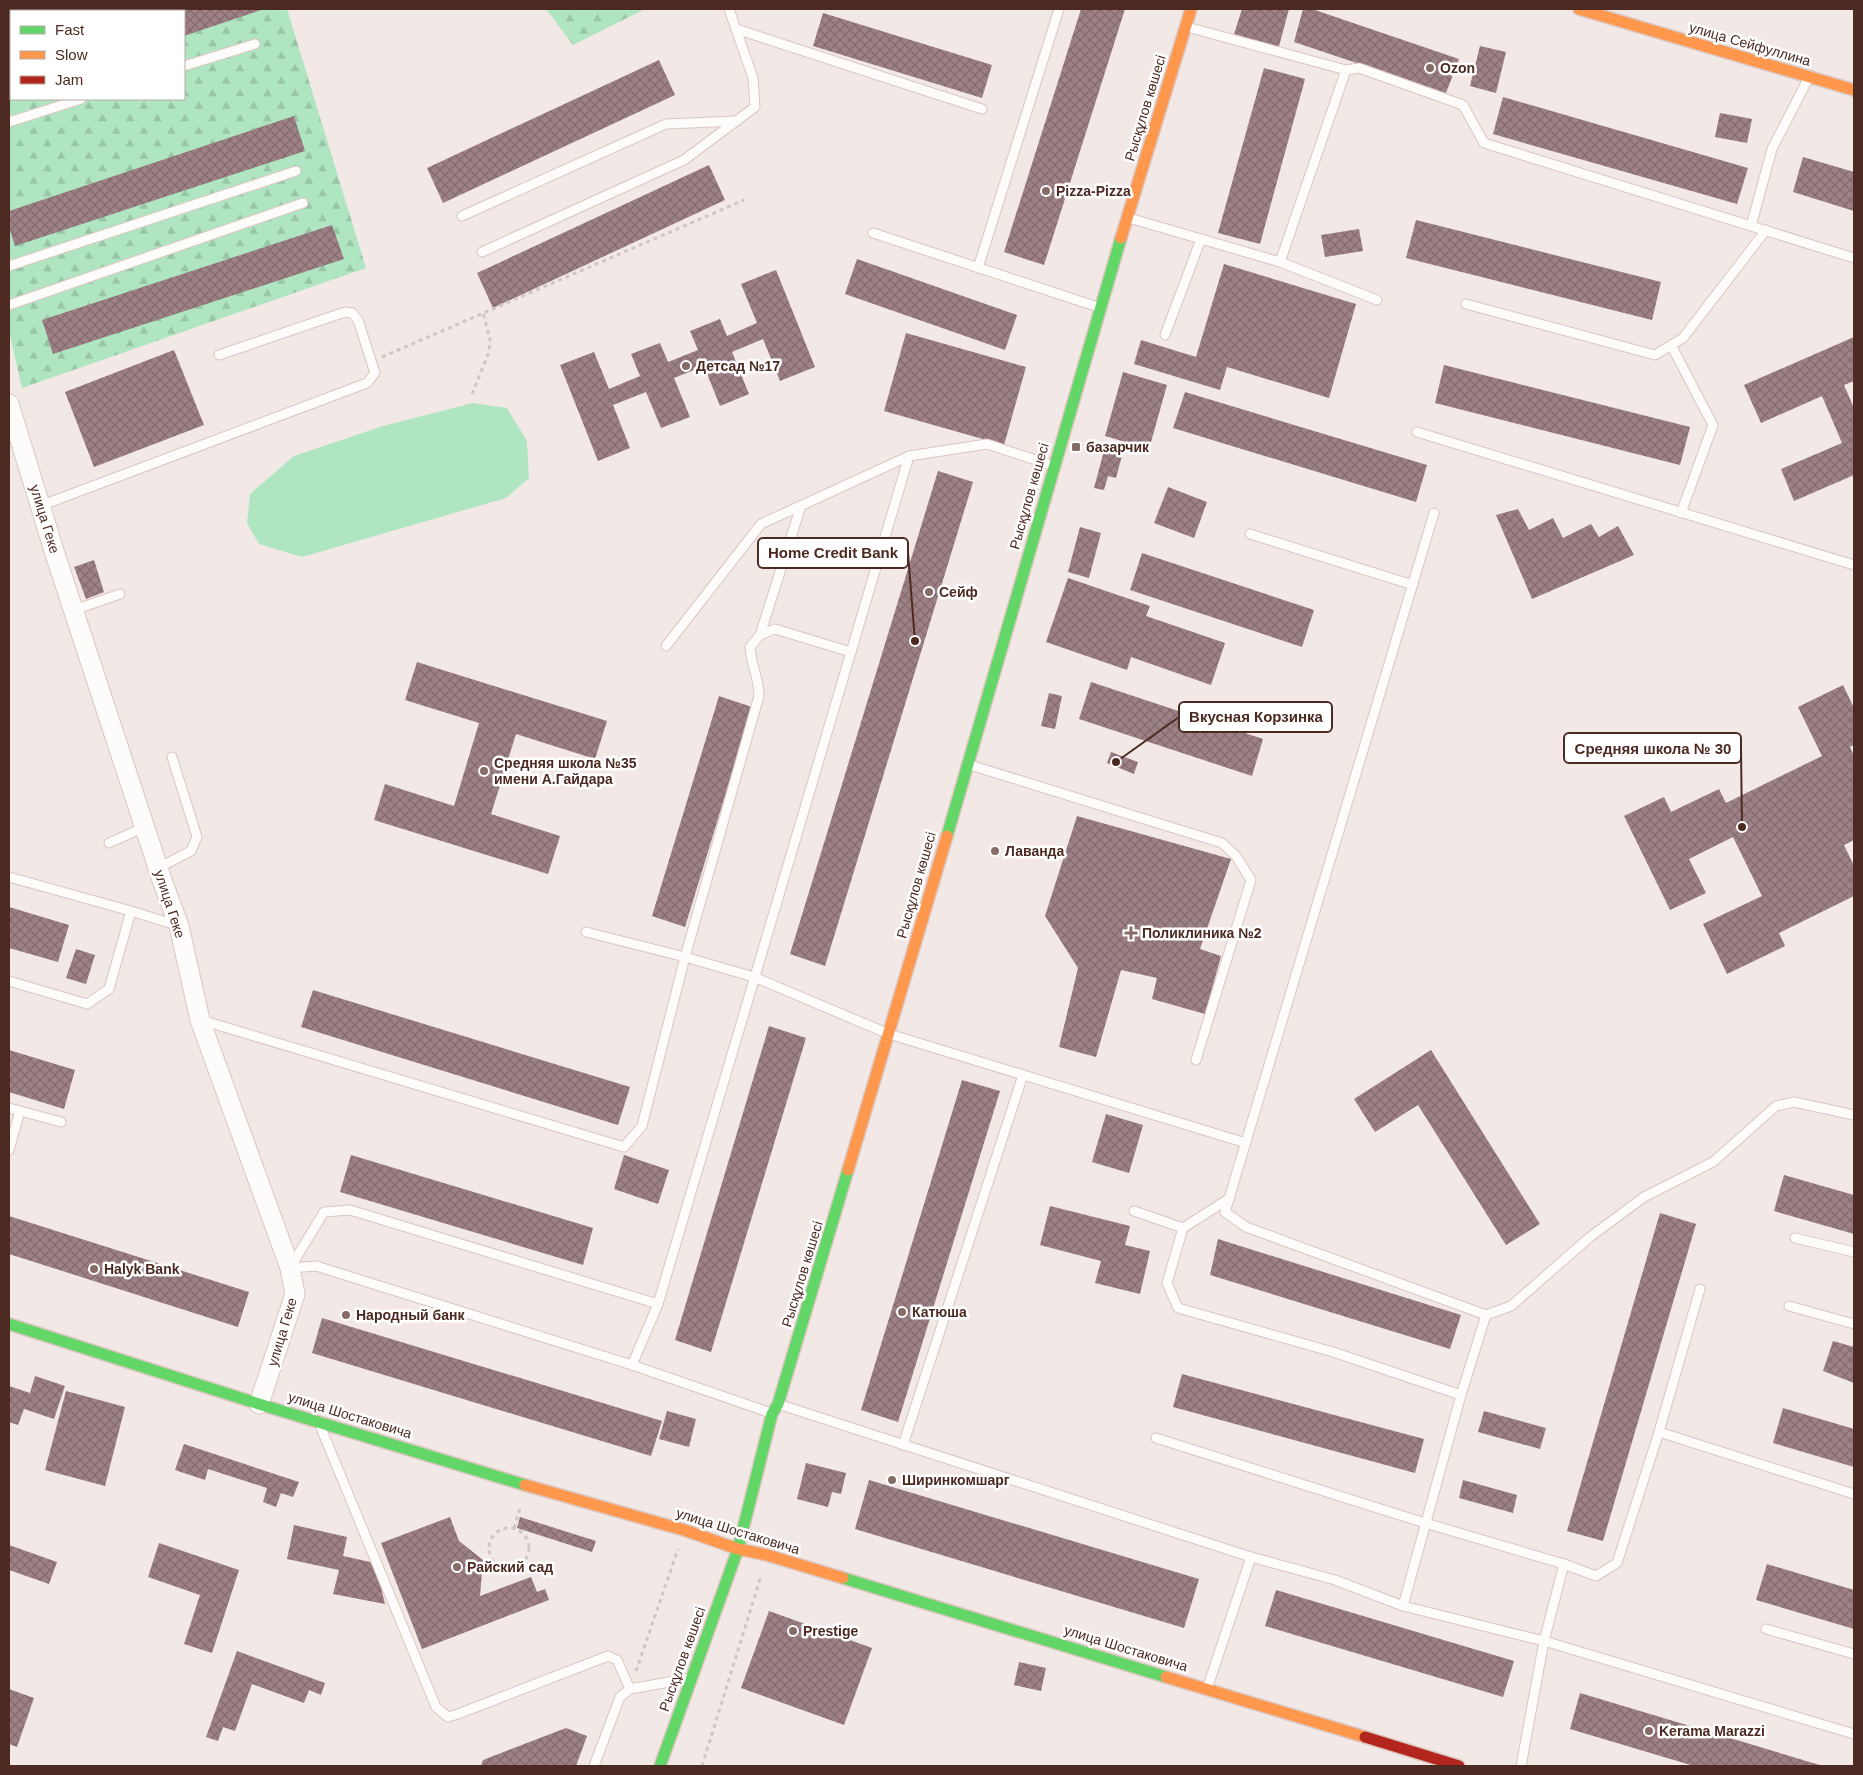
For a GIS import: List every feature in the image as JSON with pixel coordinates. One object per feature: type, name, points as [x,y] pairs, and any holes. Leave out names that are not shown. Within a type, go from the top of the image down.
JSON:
[{"type":"street","name":"Рысқұлов көшесі","points":[[660,1766],[738,1549],[775,1409],[889,1034],[1100,308],[1191,9]]},
{"type":"street","name":"улица Сейфуллина","points":[[1579,9],[1854,90]]},
{"type":"street","name":"улица Геке","points":[[9,404],[40,506],[158,868],[180,926],[200,1020],[290,1268],[295,1294],[259,1404]]},
{"type":"street","name":"улица Шостаковича","points":[[9,1324],[259,1404],[527,1486],[684,1530],[738,1549],[767,1555],[1459,1766]]},
{"type":"lane","points":[[482,252],[684,160],[755,107],[753,78],[729,9]]},
{"type":"lane","points":[[978,268],[1059,9]]},
{"type":"lane","points":[[1186,26],[1346,70],[1359,68],[1463,105],[1484,143],[1854,258]]},
{"type":"lane","points":[[736,29],[982,109]]},
{"type":"lane","points":[[185,66],[255,44]]},
{"type":"lane","points":[[1280,262],[1346,70]]},
{"type":"lane","points":[[1751,226],[1772,149],[1809,77]]},
{"type":"lane","points":[[9,122],[78,100]]},
{"type":"lane","points":[[462,216],[666,124],[738,121]]},
{"type":"lane","points":[[9,266],[296,171]]},
{"type":"lane","points":[[9,305],[303,202]]},
{"type":"lane","points":[[1127,218],[1280,262],[1377,300]]},
{"type":"lane","points":[[1466,304],[1654,355],[1683,338],[1766,230]]},
{"type":"lane","points":[[873,233],[1100,308]]},
{"type":"lane","points":[[1165,335],[1201,239]]},
{"type":"lane","points":[[40,506],[367,383],[375,373],[358,320],[352,313],[345,312],[219,355]]},
{"type":"lane","points":[[1671,345],[1713,425],[1681,513]]},
{"type":"lane","points":[[1417,432],[1854,566]]},
{"type":"lane","points":[[666,646],[761,524],[909,456],[987,444],[1054,466]]},
{"type":"lane","points":[[632,1365],[658,1304],[909,456]]},
{"type":"lane","points":[[200,1020],[624,1147],[642,1126],[685,957],[759,696],[759,681],[751,661],[750,647],[760,635],[801,506]]},
{"type":"lane","points":[[1434,512],[1225,1212],[1246,1227],[1486,1315],[1511,1306],[1590,1237],[1644,1197],[1712,1162],[1776,1106],[1794,1102],[1854,1115]]},
{"type":"lane","points":[[1250,534],[1413,585]]},
{"type":"lane","points":[[74,610],[120,594]]},
{"type":"lane","points":[[760,635],[775,629],[851,652]]},
{"type":"lane","points":[[158,868],[190,851],[197,837],[172,757]]},
{"type":"lane","points":[[967,764],[1222,843],[1236,856],[1251,880],[1196,1060]]},
{"type":"lane","points":[[109,843],[145,827]]},
{"type":"lane","points":[[9,876],[180,926]]},
{"type":"lane","points":[[9,981],[87,1004],[109,989],[132,911]]},
{"type":"lane","points":[[586,932],[754,977],[889,1034],[1246,1143]]},
{"type":"lane","points":[[903,1445],[1023,1075]]},
{"type":"lane","points":[[9,1108],[61,1122]]},
{"type":"lane","points":[[9,1150],[20,1111]]},
{"type":"lane","points":[[1230,1198],[1184,1228],[1167,1283],[1178,1308],[1333,1352],[1461,1395]]},
{"type":"lane","points":[[290,1268],[324,1212],[350,1210],[658,1304]]},
{"type":"lane","points":[[1134,1211],[1184,1228]]},
{"type":"lane","points":[[1795,1238],[1854,1252]]},
{"type":"lane","points":[[290,1268],[316,1266],[775,1409],[903,1445],[1251,1557],[1335,1580],[1403,1606],[1544,1641],[1854,1734]]},
{"type":"lane","points":[[1156,1438],[1425,1523],[1564,1564],[1596,1576],[1616,1563],[1658,1432],[1700,1289]]},
{"type":"lane","points":[[1789,1306],[1854,1324]]},
{"type":"lane","points":[[1403,1606],[1461,1395],[1486,1315]]},
{"type":"lane","points":[[318,1421],[436,1707],[448,1717],[608,1656],[617,1660],[630,1689]]},
{"type":"lane","points":[[1658,1432],[1854,1494]]},
{"type":"lane","points":[[1208,1689],[1251,1557]]},
{"type":"lane","points":[[1521,1766],[1544,1641],[1564,1564]]},
{"type":"lane","points":[[1766,1629],[1854,1654]]},
{"type":"lane","points":[[594,1766],[620,1697],[630,1689],[691,1678]]},
{"type":"path","points":[[372,362],[744,200]]},
{"type":"path","points":[[472,394],[490,352],[490,339],[483,313]]},
{"type":"path","points":[[504,1528],[514,1528],[522,1532],[528,1540],[530,1550],[526,1560],[519,1566],[509,1569],[500,1566],[492,1560],[488,1550],[495,1532],[504,1528]]},
{"type":"path","points":[[630,1689],[684,1530]]},
{"type":"path","points":[[702,1766],[767,1555]]},
{"type":"green space","points":[[9,9],[287,9],[366,268],[22,388],[9,331]]},
{"type":"green space","points":[[546,9],[645,9],[573,45]]},
{"type":"green space","points":[[473,403],[507,408],[527,441],[529,478],[506,498],[302,557],[259,544],[247,523],[250,494],[294,456],[383,426]]},
{"type":"building","points":[[264,9],[185,36],[185,10],[148,10]]},
{"type":"building","points":[[1081,9],[1125,9],[1044,265],[1004,252]]},
{"type":"building","points":[[1242,9],[1289,9],[1278,50],[1234,34]]},
{"type":"building","points":[[1303,9],[1312,9],[1459,59],[1446,93],[1294,42]]},
{"type":"building","points":[[823,13],[992,65],[982,98],[813,46]]},
{"type":"building","points":[[1480,46],[1506,52],[1496,93],[1470,86]]},
{"type":"building","points":[[10,56],[10,93],[9,93]]},
{"type":"building","points":[[659,60],[675,95],[443,203],[427,168]]},
{"type":"building","points":[[1264,68],[1305,79],[1260,244],[1218,233]]},
{"type":"building","points":[[1503,97],[1748,168],[1737,204],[1493,134]]},
{"type":"building","points":[[1720,113],[1752,119],[1747,143],[1715,137]]},
{"type":"building","points":[[294,116],[305,151],[15,246],[9,227],[9,211]]},
{"type":"building","points":[[1803,157],[1854,172],[1854,211],[1793,192]]},
{"type":"building","points":[[709,165],[725,200],[493,308],[477,273]]},
{"type":"building","points":[[1416,220],[1661,282],[1652,320],[1406,258]]},
{"type":"building","points":[[332,225],[344,259],[53,354],[42,320]]},
{"type":"building","points":[[1359,229],[1363,251],[1325,257],[1321,235]]},
{"type":"building","points":[[857,259],[1017,315],[1005,350],[845,294]]},
{"type":"building","points":[[1224,264],[1356,304],[1329,398],[1227,367],[1220,390],[1134,364],[1141,340],[1196,357]]},
{"type":"building","name":"Детсад №17","points":[[776,270],[815,367],[780,381],[763,339],[732,352],[749,394],[720,406],[704,366],[674,378],[690,417],[661,428],[646,392],[613,405],[630,448],[598,461],[560,365],[594,352],[609,389],[640,376],[631,354],[660,343],[668,362],[698,350],[690,331],[720,319],[727,336],[757,323],[741,284]]},
{"type":"building","points":[[906,333],[1026,367],[1004,445],[884,411]]},
{"type":"building","points":[[1854,337],[1854,381],[1844,385],[1854,408],[1854,475],[1794,501],[1781,469],[1842,443],[1822,396],[1761,423],[1744,385]]},
{"type":"building","points":[[174,350],[204,425],[94,467],[65,392]]},
{"type":"building","points":[[1444,365],[1690,427],[1680,465],[1435,403]]},
{"type":"building","points":[[1123,372],[1167,385],[1149,449],[1105,436]]},
{"type":"building","points":[[1185,392],[1427,465],[1416,502],[1173,428]]},
{"type":"building","points":[[1106,443],[1124,448],[1116,478],[1108,476],[1104,490],[1094,488]]},
{"type":"building","points":[[938,471],[973,482],[825,966],[790,954]]},
{"type":"building","points":[[1168,487],[1207,502],[1194,538],[1154,523]]},
{"type":"building","points":[[1518,509],[1529,530],[1553,518],[1563,538],[1591,524],[1599,537],[1618,526],[1634,555],[1532,599],[1496,515]]},
{"type":"building","points":[[1080,527],[1101,533],[1089,578],[1068,572]]},
{"type":"building","points":[[1142,553],[1314,610],[1302,647],[1130,590]]},
{"type":"building","points":[[94,560],[104,592],[86,599],[74,567]]},
{"type":"building","points":[[1068,578],[1150,606],[1146,616],[1225,643],[1211,685],[1131,657],[1127,670],[1046,642]]},
{"type":"building","name":"Средняя школа №35 имени А.Гайдара","points":[[417,662],[607,721],[595,759],[516,734],[491,814],[560,836],[548,874],[374,820],[385,784],[454,806],[479,723],[405,700]]},
{"type":"building","points":[[1091,682],[1263,739],[1252,776],[1079,719]]},
{"type":"building","points":[[1843,685],[1854,708],[1854,745],[1850,747],[1854,756],[1854,840],[1844,845],[1854,866],[1854,896],[1779,933],[1785,946],[1727,974],[1703,924],[1762,896],[1733,837],[1689,859],[1706,893],[1670,910],[1624,816],[1664,797],[1671,812],[1719,789],[1726,803],[1822,756],[1798,707]]},
{"type":"building","points":[[1049,693],[1062,696],[1055,729],[1041,726]]},
{"type":"building","points":[[719,696],[752,707],[685,927],[652,916]]},
{"type":"building","points":[[1111,752],[1138,762],[1134,774],[1107,763]]},
{"type":"building","name":"Поликлиника №2","points":[[1077,816],[1231,859],[1200,949],[1221,956],[1205,1014],[1152,999],[1157,978],[1121,970],[1096,1057],[1059,1047],[1078,968],[1045,916]]},
{"type":"building","points":[[9,907],[69,925],[58,962],[9,948]]},
{"type":"building","points":[[76,949],[95,955],[86,984],[66,978]]},
{"type":"building","points":[[313,990],[630,1087],[618,1125],[301,1027]]},
{"type":"building","points":[[769,1026],[806,1038],[711,1352],[675,1340]]},
{"type":"building","points":[[9,1050],[75,1070],[64,1109],[9,1092]]},
{"type":"building","points":[[1431,1050],[1540,1224],[1506,1245],[1418,1105],[1375,1132],[1354,1099]]},
{"type":"building","points":[[962,1080],[1000,1091],[898,1422],[861,1410]]},
{"type":"building","points":[[1106,1114],[1143,1125],[1129,1173],[1092,1162]]},
{"type":"building","points":[[351,1155],[593,1228],[583,1265],[340,1192]]},
{"type":"building","points":[[624,1155],[669,1170],[658,1204],[614,1189]]},
{"type":"building","points":[[1784,1175],[1854,1195],[1854,1234],[1774,1211]]},
{"type":"building","points":[[1050,1206],[1130,1226],[1125,1245],[1150,1251],[1140,1294],[1095,1283],[1101,1261],[1040,1245]]},
{"type":"building","points":[[1660,1213],[1696,1224],[1603,1541],[1567,1531]]},
{"type":"building","points":[[9,1216],[249,1292],[238,1327],[9,1254]]},
{"type":"building","points":[[1218,1239],[1461,1315],[1450,1349],[1210,1275]]},
{"type":"building","points":[[322,1318],[662,1421],[651,1456],[312,1353]]},
{"type":"building","points":[[1833,1341],[1854,1347],[1854,1383],[1823,1371]]},
{"type":"building","points":[[1182,1374],[1424,1439],[1415,1473],[1173,1407]]},
{"type":"building","points":[[35,1376],[65,1386],[54,1419],[24,1409],[18,1425],[9,1422],[9,1386],[30,1393]]},
{"type":"building","points":[[66,1391],[125,1407],[105,1486],[45,1470]]},
{"type":"building","points":[[1783,1408],[1854,1429],[1854,1467],[1773,1443]]},
{"type":"building","points":[[667,1411],[696,1419],[689,1447],[659,1439]]},
{"type":"building","points":[[1484,1411],[1546,1428],[1540,1449],[1478,1432]]},
{"type":"building","points":[[184,1444],[299,1482],[293,1497],[281,1493],[276,1507],[263,1502],[267,1488],[208,1469],[205,1480],[175,1470]]},
{"type":"building","points":[[806,1463],[846,1473],[841,1494],[832,1492],[828,1507],[797,1499]]},
{"type":"building","points":[[869,1480],[1199,1579],[1184,1628],[855,1529]]},
{"type":"building","points":[[1463,1480],[1517,1495],[1513,1513],[1459,1498]]},
{"type":"building","points":[[450,1517],[459,1541],[483,1560],[480,1596],[531,1577],[537,1592],[545,1589],[549,1600],[422,1649],[381,1543]]},
{"type":"building","points":[[520,1517],[596,1541],[592,1552],[517,1528]]},
{"type":"building","points":[[294,1525],[347,1537],[343,1556],[375,1563],[385,1604],[333,1594],[339,1570],[287,1559]]},
{"type":"building","points":[[159,1543],[239,1570],[212,1653],[184,1644],[200,1595],[148,1577]]},
{"type":"building","points":[[9,1545],[57,1562],[49,1584],[9,1570]]},
{"type":"building","points":[[1767,1564],[1854,1590],[1854,1629],[1756,1600]]},
{"type":"building","points":[[1276,1590],[1514,1661],[1503,1697],[1265,1626]]},
{"type":"building","points":[[769,1611],[872,1648],[844,1725],[741,1688]]},
{"type":"building","points":[[237,1651],[325,1683],[321,1695],[309,1690],[304,1703],[252,1684],[235,1731],[223,1727],[218,1741],[206,1737]]},
{"type":"building","points":[[1019,1662],[1046,1668],[1041,1691],[1014,1685]]},
{"type":"building","points":[[9,1689],[34,1698],[17,1747],[9,1744]]},
{"type":"building","points":[[1580,1693],[1823,1766],[1694,1766],[1570,1729]]},
{"type":"building","points":[[566,1728],[587,1736],[576,1766],[481,1766],[483,1760]]},
{"type":"traffic: fast","points":[[947,836],[1121,238]]},
{"type":"traffic: fast","points":[[660,1766],[738,1549],[772,1414],[778,1404],[848,1170]]},
{"type":"traffic: fast","points":[[9,1324],[259,1404],[525,1485]]},
{"type":"traffic: fast","points":[[843,1578],[1166,1677]]},
{"type":"traffic: slow","points":[[1121,238],[1191,9]]},
{"type":"traffic: slow","points":[[1579,9],[1854,90]]},
{"type":"traffic: slow","points":[[848,1170],[947,836]]},
{"type":"traffic: slow","points":[[525,1485],[684,1530],[738,1549],[767,1555],[843,1578]]},
{"type":"traffic: slow","points":[[1166,1677],[1365,1737]]},
{"type":"traffic: jam","points":[[1365,1737],[1459,1766]]},
{"type":"place","name":"Ozon","points":[[1430,68]]},
{"type":"place","name":"Pizza-Pizza","points":[[1046,191]]},
{"type":"place","name":"Детсад №17","points":[[686,366]]},
{"type":"place","name":"базарчик","points":[[1076,447]]},
{"type":"place","name":"Сейф","points":[[929,592]]},
{"type":"place","name":"Home Credit Bank","points":[[915,641]]},
{"type":"place","name":"Вкусная Корзинка","points":[[1116,762]]},
{"type":"place","name":"Средняя школа №35 имени А.Гайдара","points":[[484,771]]},
{"type":"place","name":"Средняя школа № 30","points":[[1742,827]]},
{"type":"place","name":"Лаванда","points":[[995,851]]},
{"type":"place","name":"Поликлиника №2","points":[[1131,933]]},
{"type":"place","name":"Halyk Bank","points":[[94,1269]]},
{"type":"place","name":"Катюша","points":[[902,1312]]},
{"type":"place","name":"Народный банк","points":[[346,1315]]},
{"type":"place","name":"Ширинкомшарг","points":[[892,1480]]},
{"type":"place","name":"Райский сад","points":[[457,1567]]},
{"type":"place","name":"Prestige","points":[[793,1631]]},
{"type":"place","name":"Kerama Marazzi","points":[[1649,1731]]}]
